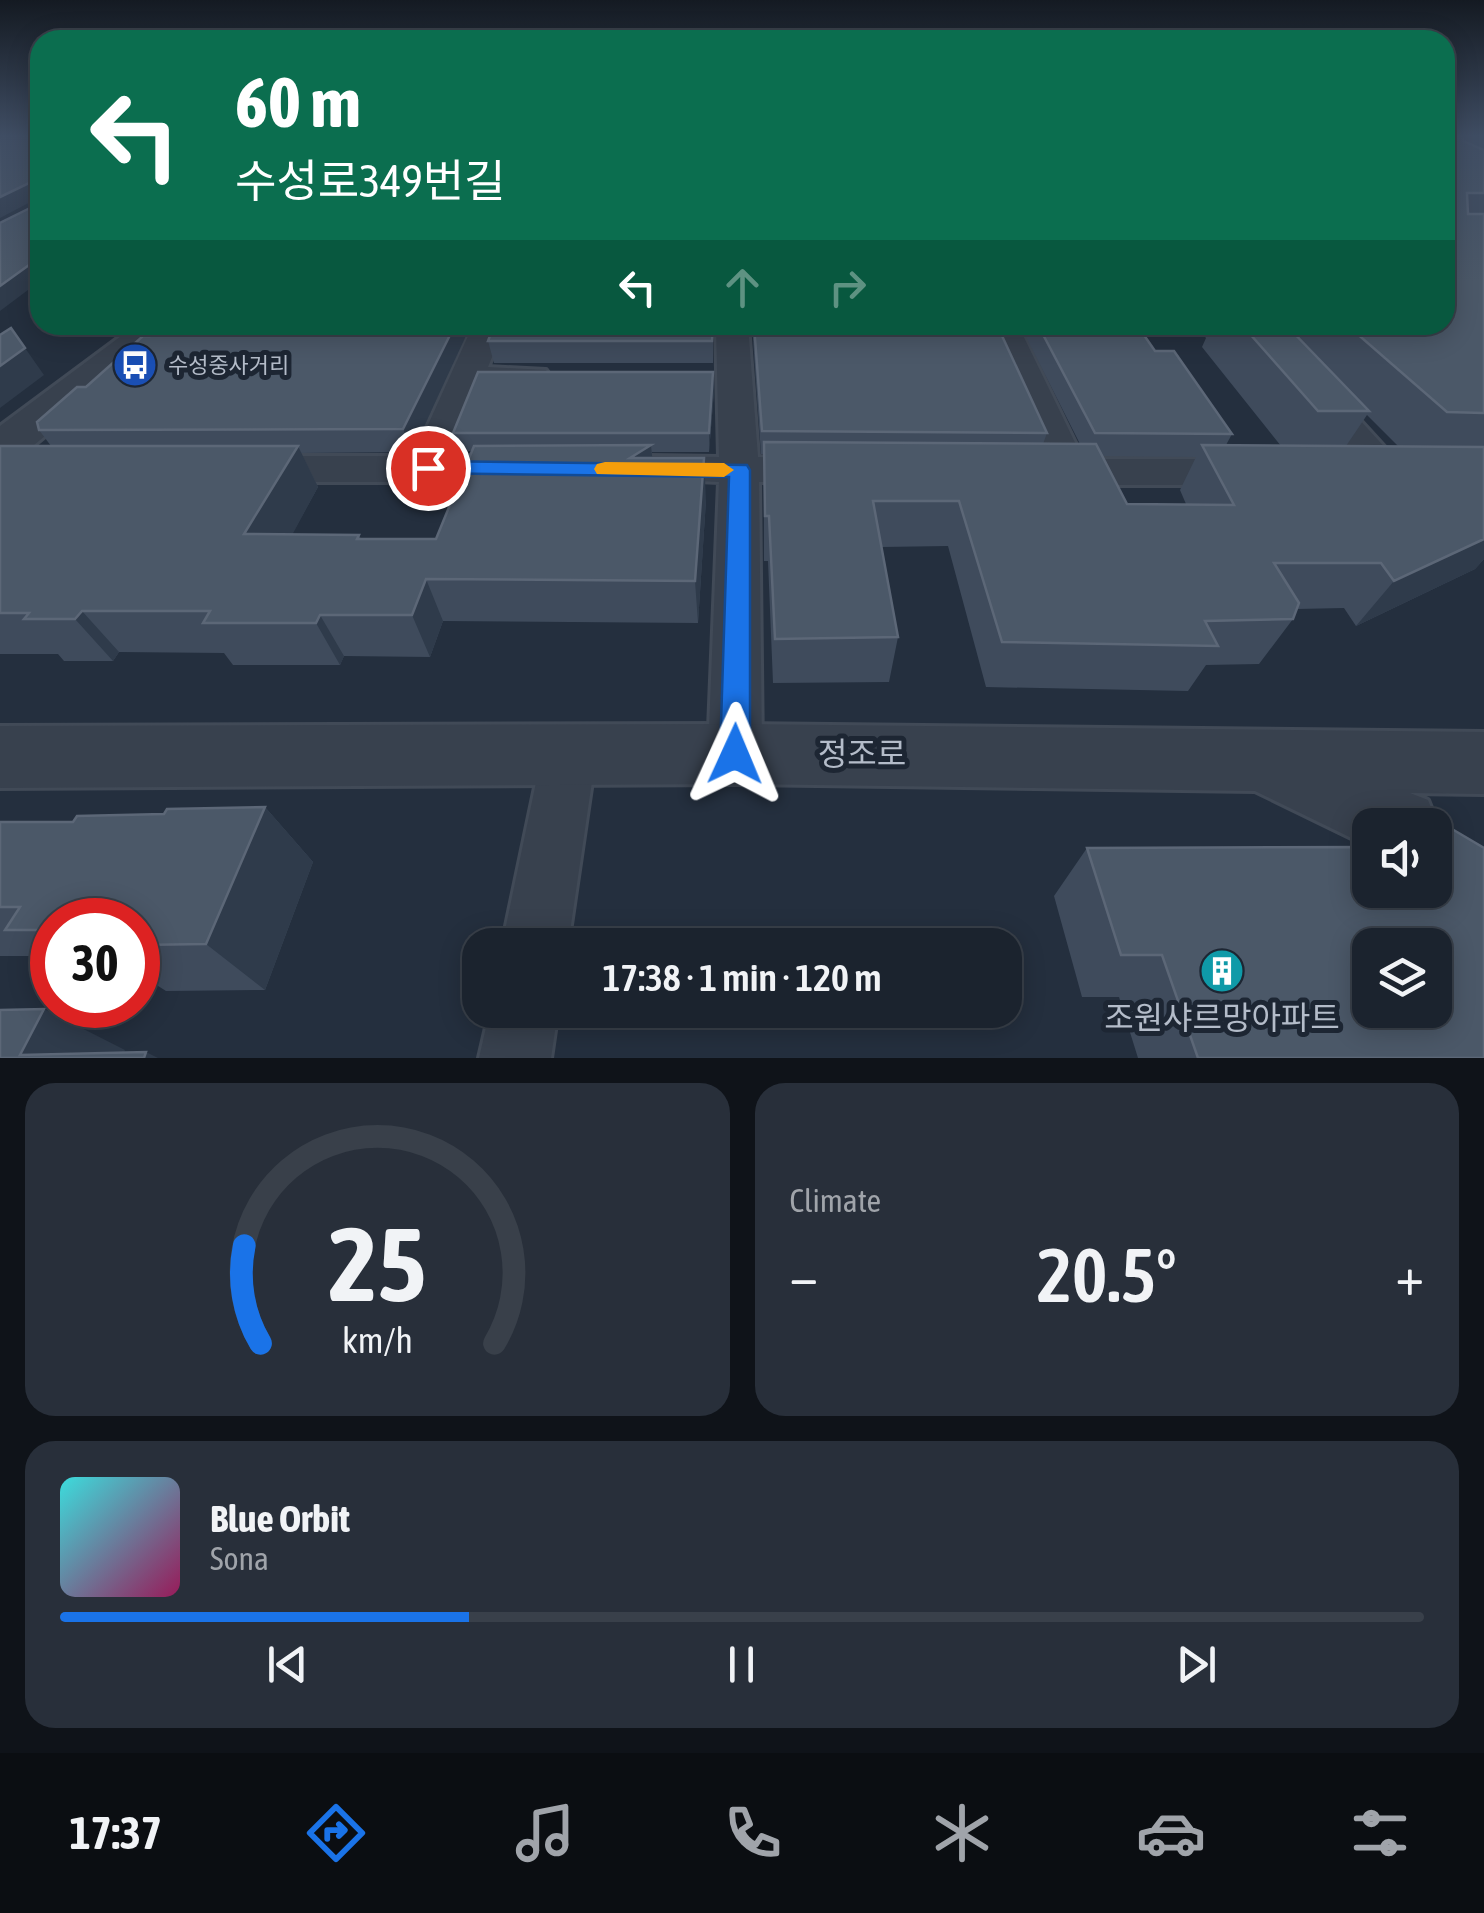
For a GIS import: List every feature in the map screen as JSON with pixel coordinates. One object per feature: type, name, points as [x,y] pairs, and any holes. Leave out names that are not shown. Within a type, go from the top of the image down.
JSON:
[{"type":"street","points":[[0,449],[148,335]]},
{"type":"street","points":[[428,468],[485,335]]},
{"type":"street","points":[[729,335],[715,377],[739,470],[735,754]]},
{"type":"street","points":[[1007,335],[1070,472]]},
{"type":"street","points":[[1266,335],[1406,473],[1327,472]]},
{"type":"street","points":[[466,377],[562,377]]},
{"type":"street","points":[[214,470],[564,469]]},
{"type":"street","points":[[622,469],[856,470]]},
{"type":"street","points":[[1012,471],[1287,472]]},
{"type":"street","points":[[538,928],[569,754]]},
{"type":"street","name":"정조로","points":[[0,757],[735,754],[1484,763]]},
{"type":"street","points":[[1257,760],[1364,808]]},
{"type":"street","points":[[516,1058],[521,1028]]},
{"type":"building","points":[[0,183],[28,183],[0,197]]},
{"type":"building","points":[[1455,183],[1484,183],[1484,193],[1467,193],[1468,214],[1484,214],[1484,413],[1447,412],[1358,335],[1455,335]]},
{"type":"building","points":[[30,208],[30,264],[0,286],[0,223]]},
{"type":"building","points":[[11,328],[25,348],[0,366],[0,335]]},
{"type":"building","points":[[450,335],[403,429],[39,430],[37,422],[77,387],[86,387],[143,336]]},
{"type":"building","points":[[490,335],[712,335],[712,341],[488,341]]},
{"type":"building","points":[[755,335],[1002,335],[1047,433],[762,431]]},
{"type":"building","points":[[1043,335],[1144,335],[1155,351],[1174,351],[1232,434],[1095,433]]},
{"type":"building","points":[[1251,335],[1296,335],[1369,411],[1318,411]]},
{"type":"building","points":[[478,372],[713,372],[709,433],[453,433]]},
{"type":"building","points":[[764,442],[1096,444],[1127,504],[1234,505],[1202,445],[1484,447],[1484,539],[1394,581],[1381,563],[1274,563],[1299,603],[1293,619],[1205,621],[1218,646],[1002,642],[959,501],[873,501],[898,637],[775,639],[769,516],[765,516]]},
{"type":"building","points":[[651,445],[630,458],[704,458],[695,581],[426,579],[412,615],[320,615],[316,623],[203,623],[210,611],[82,611],[75,619],[24,619],[29,613],[0,613],[0,446],[298,446],[244,534],[436,539],[474,446]]},
{"type":"building","points":[[265,807],[206,944],[160,945],[160,898],[30,898],[30,930],[5,930],[20,907],[0,907],[0,822],[73,822],[77,816],[164,814],[167,809]]},
{"type":"building","name":"조원샤르망아파트","points":[[1452,829],[1484,848],[1484,1058],[1198,1058],[1162,955],[1121,955],[1087,848],[1352,847],[1352,908],[1452,908]]},
{"type":"building","points":[[30,1009],[30,1028],[34,1028],[20,1055],[146,1052],[144,1058],[0,1058],[0,1010]]},
{"type":"slow traffic","points":[[605,469],[724,470]]},
{"type":"place","name":"수성중사거리","points":[[135,365]]},
{"type":"place","name":"조원샤르망아파트","points":[[1222,971]]},
{"type":"route","points":[[428,468],[739,470],[735,754]]}]
